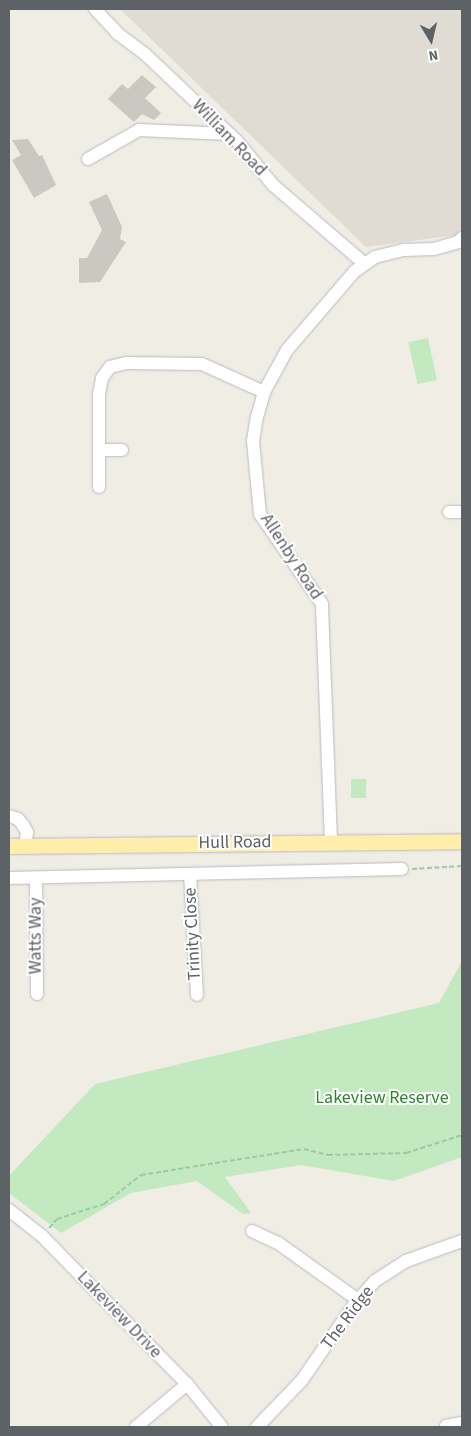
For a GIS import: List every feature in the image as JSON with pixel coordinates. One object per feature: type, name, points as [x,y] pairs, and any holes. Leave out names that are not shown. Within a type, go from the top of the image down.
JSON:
[{"type":"main road","name":"Hull Road","points":[[9,846],[462,840]]},
{"type":"street","name":"William Road","points":[[95,9],[117,34],[145,54],[228,134],[273,185],[365,264]]},
{"type":"street","points":[[88,160],[139,130],[228,134]]},
{"type":"street","name":"Allenby Road","points":[[331,841],[325,623],[318,597],[260,514],[253,441],[264,392],[287,350],[354,271],[375,257],[404,250],[434,249],[458,242],[462,238]]},
{"type":"street","points":[[100,487],[99,394],[102,378],[110,367],[126,363],[202,364],[264,392]]},
{"type":"street","points":[[99,450],[122,450]]},
{"type":"street","points":[[9,816],[18,819],[27,832],[25,846]]},
{"type":"street","name":"Hull Road","points":[[9,878],[402,869]]},
{"type":"street","name":"Trinity Close","points":[[190,874],[197,995]]},
{"type":"street","name":"Watts Way","points":[[36,878],[36,994]]},
{"type":"street","name":"Lakeview Drive","points":[[9,1210],[42,1236],[188,1384],[222,1427]]},
{"type":"street","points":[[252,1231],[278,1243],[358,1300]]},
{"type":"street","name":"The Ridge","points":[[257,1427],[302,1380],[358,1300],[375,1281],[406,1261],[462,1241]]},
{"type":"street","points":[[136,1427],[188,1384]]},
{"type":"street","points":[[446,1426],[462,1423]]},
{"type":"path","points":[[402,869],[462,866]]},
{"type":"path","points":[[42,1236],[57,1220],[104,1204],[141,1175],[304,1150],[328,1155],[406,1153],[462,1134]]},
{"type":"shaded area","points":[[120,9],[462,9],[462,227],[457,235],[366,247]]},
{"type":"green space","points":[[428,338],[437,380],[417,384],[408,342]]},
{"type":"green space","points":[[351,779],[366,779],[366,798],[351,798]]},
{"type":"green space","name":"Lakeview Reserve","points":[[462,961],[462,1157],[394,1181],[301,1165],[225,1177],[251,1213],[243,1214],[197,1181],[131,1193],[61,1233],[9,1193],[9,1176],[95,1084],[439,1003]]},
{"type":"building","points":[[142,75],[156,87],[145,98],[161,113],[154,120],[142,114],[134,122],[108,99],[122,84],[128,89]]},
{"type":"building","points":[[28,139],[39,156],[42,155],[56,185],[34,198],[12,160],[21,155],[12,140]]},
{"type":"building","points":[[107,194],[122,227],[120,239],[126,242],[100,282],[79,283],[79,258],[87,258],[102,230],[89,202]]}]
